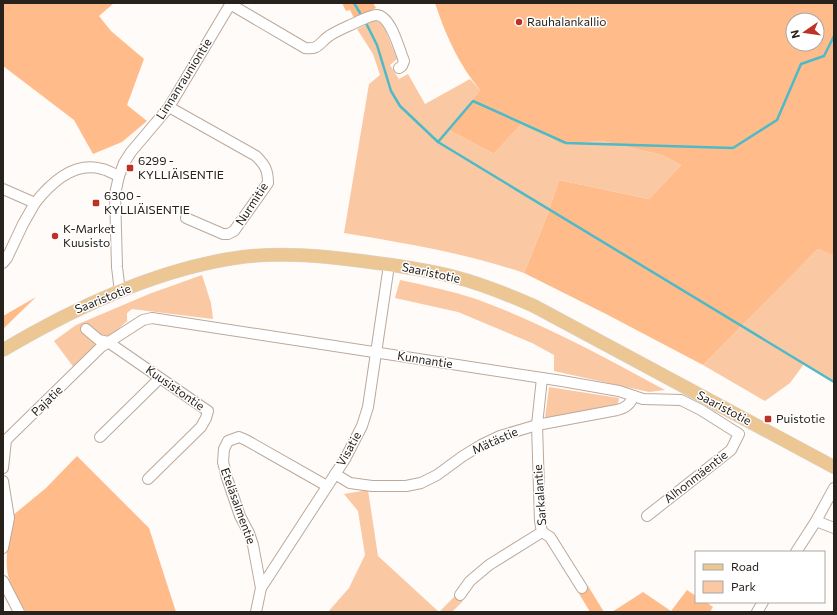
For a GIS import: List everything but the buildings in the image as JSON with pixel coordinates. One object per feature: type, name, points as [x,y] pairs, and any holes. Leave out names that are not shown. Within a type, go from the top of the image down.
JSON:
[{"type":"main road","name":"Saaristotie","points":[[3,350],[43,326],[120,292],[160,277],[194,267],[242,257],[284,255],[331,257],[426,270],[456,277],[534,306],[834,467]]},
{"type":"street","points":[[230,3],[305,48],[316,48],[335,32],[369,17],[375,15],[381,16],[386,19],[390,25],[404,61],[402,66],[399,68]]},
{"type":"street","name":"Linnanrauniontie","points":[[120,292],[117,267],[115,194],[119,176],[124,163],[131,152],[169,107],[230,3]]},
{"type":"street","name":"Nurmitie","points":[[169,107],[256,156],[264,163],[268,177],[268,183],[234,231],[228,234],[223,234],[186,218]]},
{"type":"street","points":[[3,263],[35,203],[52,184],[73,171],[84,167],[101,168],[119,176]]},
{"type":"street","points":[[3,189],[35,203]]},
{"type":"street","name":"Visatie","points":[[256,612],[261,588],[312,512],[353,444],[362,426],[368,407],[389,265]]},
{"type":"street","name":"Kunnantie","points":[[108,342],[143,320],[152,318],[542,378],[619,391],[643,399],[681,400],[701,410],[739,434]]},
{"type":"street","name":"Kuusistontie","points":[[86,329],[99,340],[108,342],[208,411],[201,427],[148,479]]},
{"type":"street","name":"Pajatie","points":[[3,468],[6,440],[101,347],[108,342]]},
{"type":"street","points":[[100,437],[160,378]]},
{"type":"street","name":"Sarkalantie","points":[[460,595],[470,581],[489,565],[542,532],[540,521],[537,425],[542,378]]},
{"type":"street","name":"Mätästie","points":[[335,474],[350,483],[372,486],[406,486],[420,483],[437,475],[481,445],[500,436],[537,425],[624,408],[630,404],[634,396]]},
{"type":"street","name":"Alhonmäentie","points":[[647,516],[731,450],[739,434]]},
{"type":"street","name":"Eteläsalmentie","points":[[261,588],[253,545],[249,533],[240,516],[223,462],[224,449],[228,441],[238,437],[246,440],[327,486]]},
{"type":"street","points":[[3,481],[9,518],[3,548]]},
{"type":"street","points":[[797,551],[816,521],[834,488]]},
{"type":"street","points":[[816,521],[828,527],[834,528]]},
{"type":"street","points":[[542,532],[550,537],[582,588]]},
{"type":"street","points":[[3,581],[19,612]]},
{"type":"street","points":[[757,612],[762,603]]},
{"type":"green space","points":[[375,20],[383,24],[397,59],[390,65],[399,79],[408,74],[425,104],[470,79],[480,90],[449,130],[494,154],[523,122],[561,144],[602,141],[662,155],[681,165],[649,199],[559,180],[547,216],[524,273],[457,254],[344,233],[369,84],[380,75],[373,54],[357,29]]},
{"type":"green space","points":[[818,249],[834,256],[834,382],[804,364],[790,383],[765,401],[703,365]]},
{"type":"green space","points":[[202,275],[211,303],[213,319],[132,309],[127,313],[127,321],[75,369],[54,341],[76,325],[149,294]]},
{"type":"green space","points":[[400,280],[457,293],[501,308],[572,341],[665,390],[649,392],[554,371],[554,355],[532,343],[458,312],[395,298]]},
{"type":"green space","points":[[549,387],[619,398],[618,404],[545,418]]},
{"type":"green space","points":[[368,490],[378,556],[439,612],[328,612],[349,588],[365,555],[358,511],[344,494]]},
{"type":"green space","points":[[458,593],[463,601],[452,612],[439,612]]},
{"type":"shaded area","points":[[3,3],[114,3],[99,16],[111,31],[144,59],[127,105],[147,121],[122,142],[93,154],[74,120],[3,66]]},
{"type":"shaded area","points":[[342,3],[373,3],[376,8],[354,18],[350,10],[346,11]]},
{"type":"shaded area","points":[[435,3],[834,3],[834,256],[818,249],[703,365],[524,273],[547,216],[559,180],[649,199],[681,165],[662,155],[602,141],[561,144],[523,122],[494,154],[449,130],[480,90],[459,60],[448,38]]},
{"type":"shaded area","points":[[36,297],[3,329],[3,316]]},
{"type":"shaded area","points":[[77,456],[149,528],[176,612],[26,612],[11,585],[7,568],[7,553],[12,516],[46,488]]},
{"type":"shaded area","points":[[588,586],[604,612],[590,612],[578,592]]},
{"type":"shaded area","points":[[687,590],[695,595],[695,603],[707,603],[713,607],[710,612],[612,612],[643,592],[671,611]]},
{"type":"waterway","points":[[354,3],[360,13]]},
{"type":"waterway","points":[[366,23],[377,45],[391,91],[400,106],[438,142],[834,382]]},
{"type":"waterway","points":[[438,142],[473,101],[566,143],[733,148],[777,120],[801,64],[824,56],[834,36]]},
{"type":"place","name":"Rauhalankallio","points":[[519,22]]},
{"type":"place","name":"6299 - KYLLIÄISENTIE","points":[[130,168]]},
{"type":"place","name":"6300 - KYLLIÄISENTIE","points":[[96,203]]},
{"type":"place","name":"K-Market Kuusisto","points":[[55,236]]},
{"type":"place","name":"Puistotie","points":[[768,419]]}]
